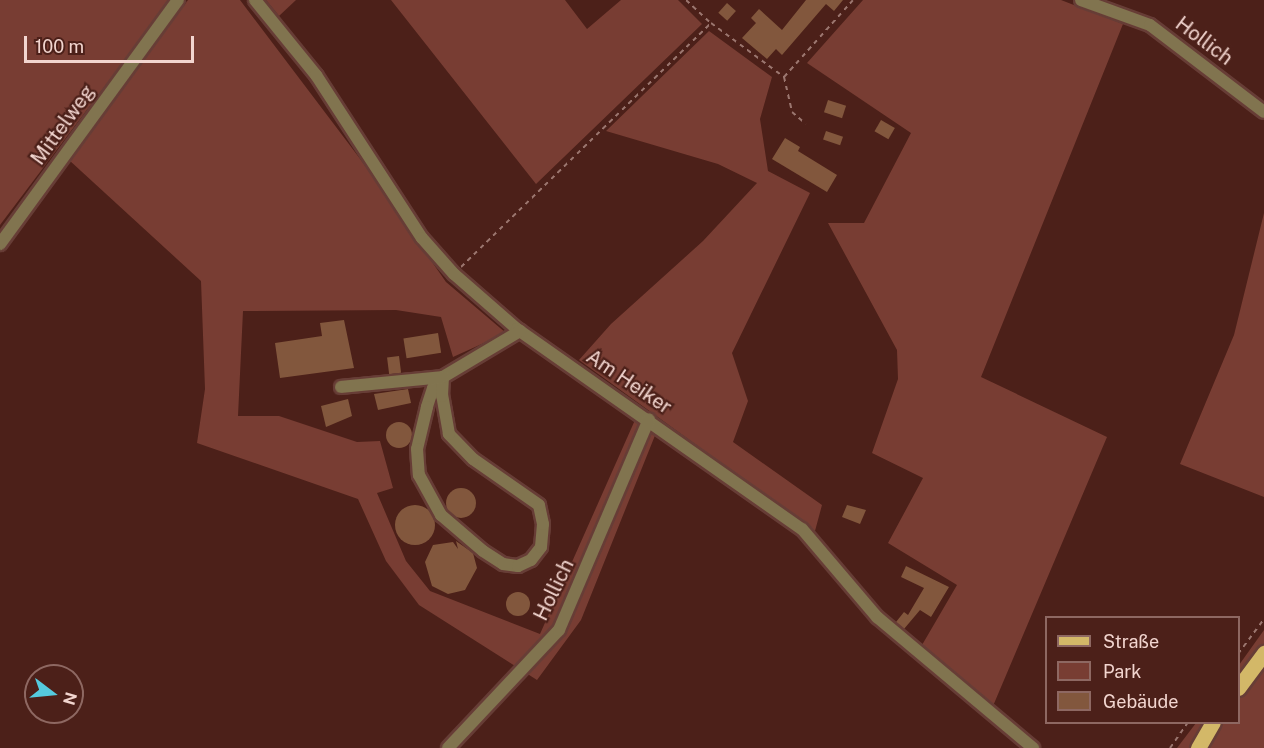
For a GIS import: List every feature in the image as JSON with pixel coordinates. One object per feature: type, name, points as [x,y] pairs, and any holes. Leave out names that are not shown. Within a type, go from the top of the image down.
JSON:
[{"type":"main road","points":[[1240,687],[1264,653]]},
{"type":"main road","points":[[1198,748],[1212,724]]},
{"type":"street","name":"Mittelweg","points":[[0,244],[178,0]]},
{"type":"street","name":"Am Heiker","points":[[255,0],[316,75],[422,238],[454,274],[520,331],[649,419],[802,529],[877,617],[1033,748]]},
{"type":"street","name":"Hollich","points":[[1081,0],[1150,25],[1264,112]]},
{"type":"street","points":[[443,377],[443,414],[449,434],[473,459],[539,506],[543,524],[541,547],[531,560],[518,566],[502,564],[441,515],[419,475],[417,449],[433,388],[443,377],[520,331]]},
{"type":"street","points":[[341,387],[443,377]]},
{"type":"street","name":"Hollich","points":[[448,748],[559,630],[649,419]]},
{"type":"path","points":[[686,0],[711,23],[784,77],[792,112],[806,124]]},
{"type":"path","points":[[784,77],[853,0]]},
{"type":"path","points":[[454,274],[711,23]]},
{"type":"path","points":[[1240,653],[1264,619]]},
{"type":"path","points":[[1170,748],[1187,724]]},
{"type":"green space","points":[[0,0],[170,0],[0,225]]},
{"type":"green space","points":[[188,0],[240,0],[361,160],[446,282],[506,333],[453,357],[441,317],[396,310],[243,311],[238,416],[279,416],[357,442],[380,441],[393,488],[377,493],[406,561],[430,591],[540,634],[635,420],[656,433],[581,620],[537,680],[419,605],[386,561],[358,499],[197,443],[205,389],[201,281],[69,160]]},
{"type":"green space","points":[[266,0],[296,0],[279,16]]},
{"type":"green space","points":[[391,0],[565,0],[587,29],[621,0],[678,0],[702,24],[536,184]]},
{"type":"green space","points":[[863,0],[1061,0],[1123,24],[981,377],[1107,437],[993,706],[922,645],[957,585],[888,543],[923,478],[872,453],[898,379],[897,350],[828,223],[864,223],[911,133],[807,63]]},
{"type":"green space","points":[[709,31],[772,77],[760,119],[768,171],[810,193],[732,353],[748,401],[733,442],[822,505],[815,531],[579,360],[611,324],[703,241],[757,183],[718,164],[606,131]]},
{"type":"green space","points":[[1264,213],[1264,497],[1180,464],[1234,335]]},
{"type":"green space","points":[[1264,630],[1264,748],[1177,748],[1195,724],[1240,724],[1240,664]]},
{"type":"building","points":[[806,0],[843,0],[834,11],[826,4],[782,55],[776,49],[767,59],[742,38],[756,23],[751,18],[759,9],[782,30]]},
{"type":"building","points":[[727,3],[736,11],[727,21],[718,13]]},
{"type":"building","points":[[828,100],[846,106],[842,118],[824,112]]},
{"type":"building","points":[[881,120],[895,128],[888,139],[874,131]]},
{"type":"building","points":[[826,131],[843,137],[840,145],[823,140]]},
{"type":"building","points":[[785,138],[800,147],[798,151],[837,175],[827,192],[772,159]]},
{"type":"building","points":[[344,320],[354,368],[280,378],[275,343],[322,336],[320,323]]},
{"type":"building","points":[[438,333],[441,353],[407,358],[403,338]]},
{"type":"building","points":[[399,356],[401,373],[389,374],[387,357]]},
{"type":"building","points":[[408,389],[411,403],[378,410],[374,394]]},
{"type":"building","points":[[348,399],[352,416],[326,427],[321,406]]},
{"type":"building","points":[[399,422],[408,426],[412,435],[408,444],[399,448],[390,444],[386,435],[390,426]]},
{"type":"building","points":[[461,488],[467,489],[475,497],[475,509],[467,517],[461,518],[455,517],[447,509],[446,503],[447,497],[455,489]]},
{"type":"building","points":[[415,505],[429,511],[435,525],[429,539],[415,545],[401,539],[395,525],[401,511]]},
{"type":"building","points":[[847,505],[866,510],[860,524],[842,517]]},
{"type":"building","points":[[456,541],[473,553],[477,568],[465,590],[448,594],[432,586],[425,562],[433,545],[453,542],[458,549]]},
{"type":"building","points":[[906,566],[949,587],[931,617],[920,610],[904,629],[896,622],[904,612],[908,615],[924,588],[901,577]]},
{"type":"building","points":[[518,592],[527,595],[530,604],[527,613],[518,616],[509,613],[506,604],[509,595]]}]
